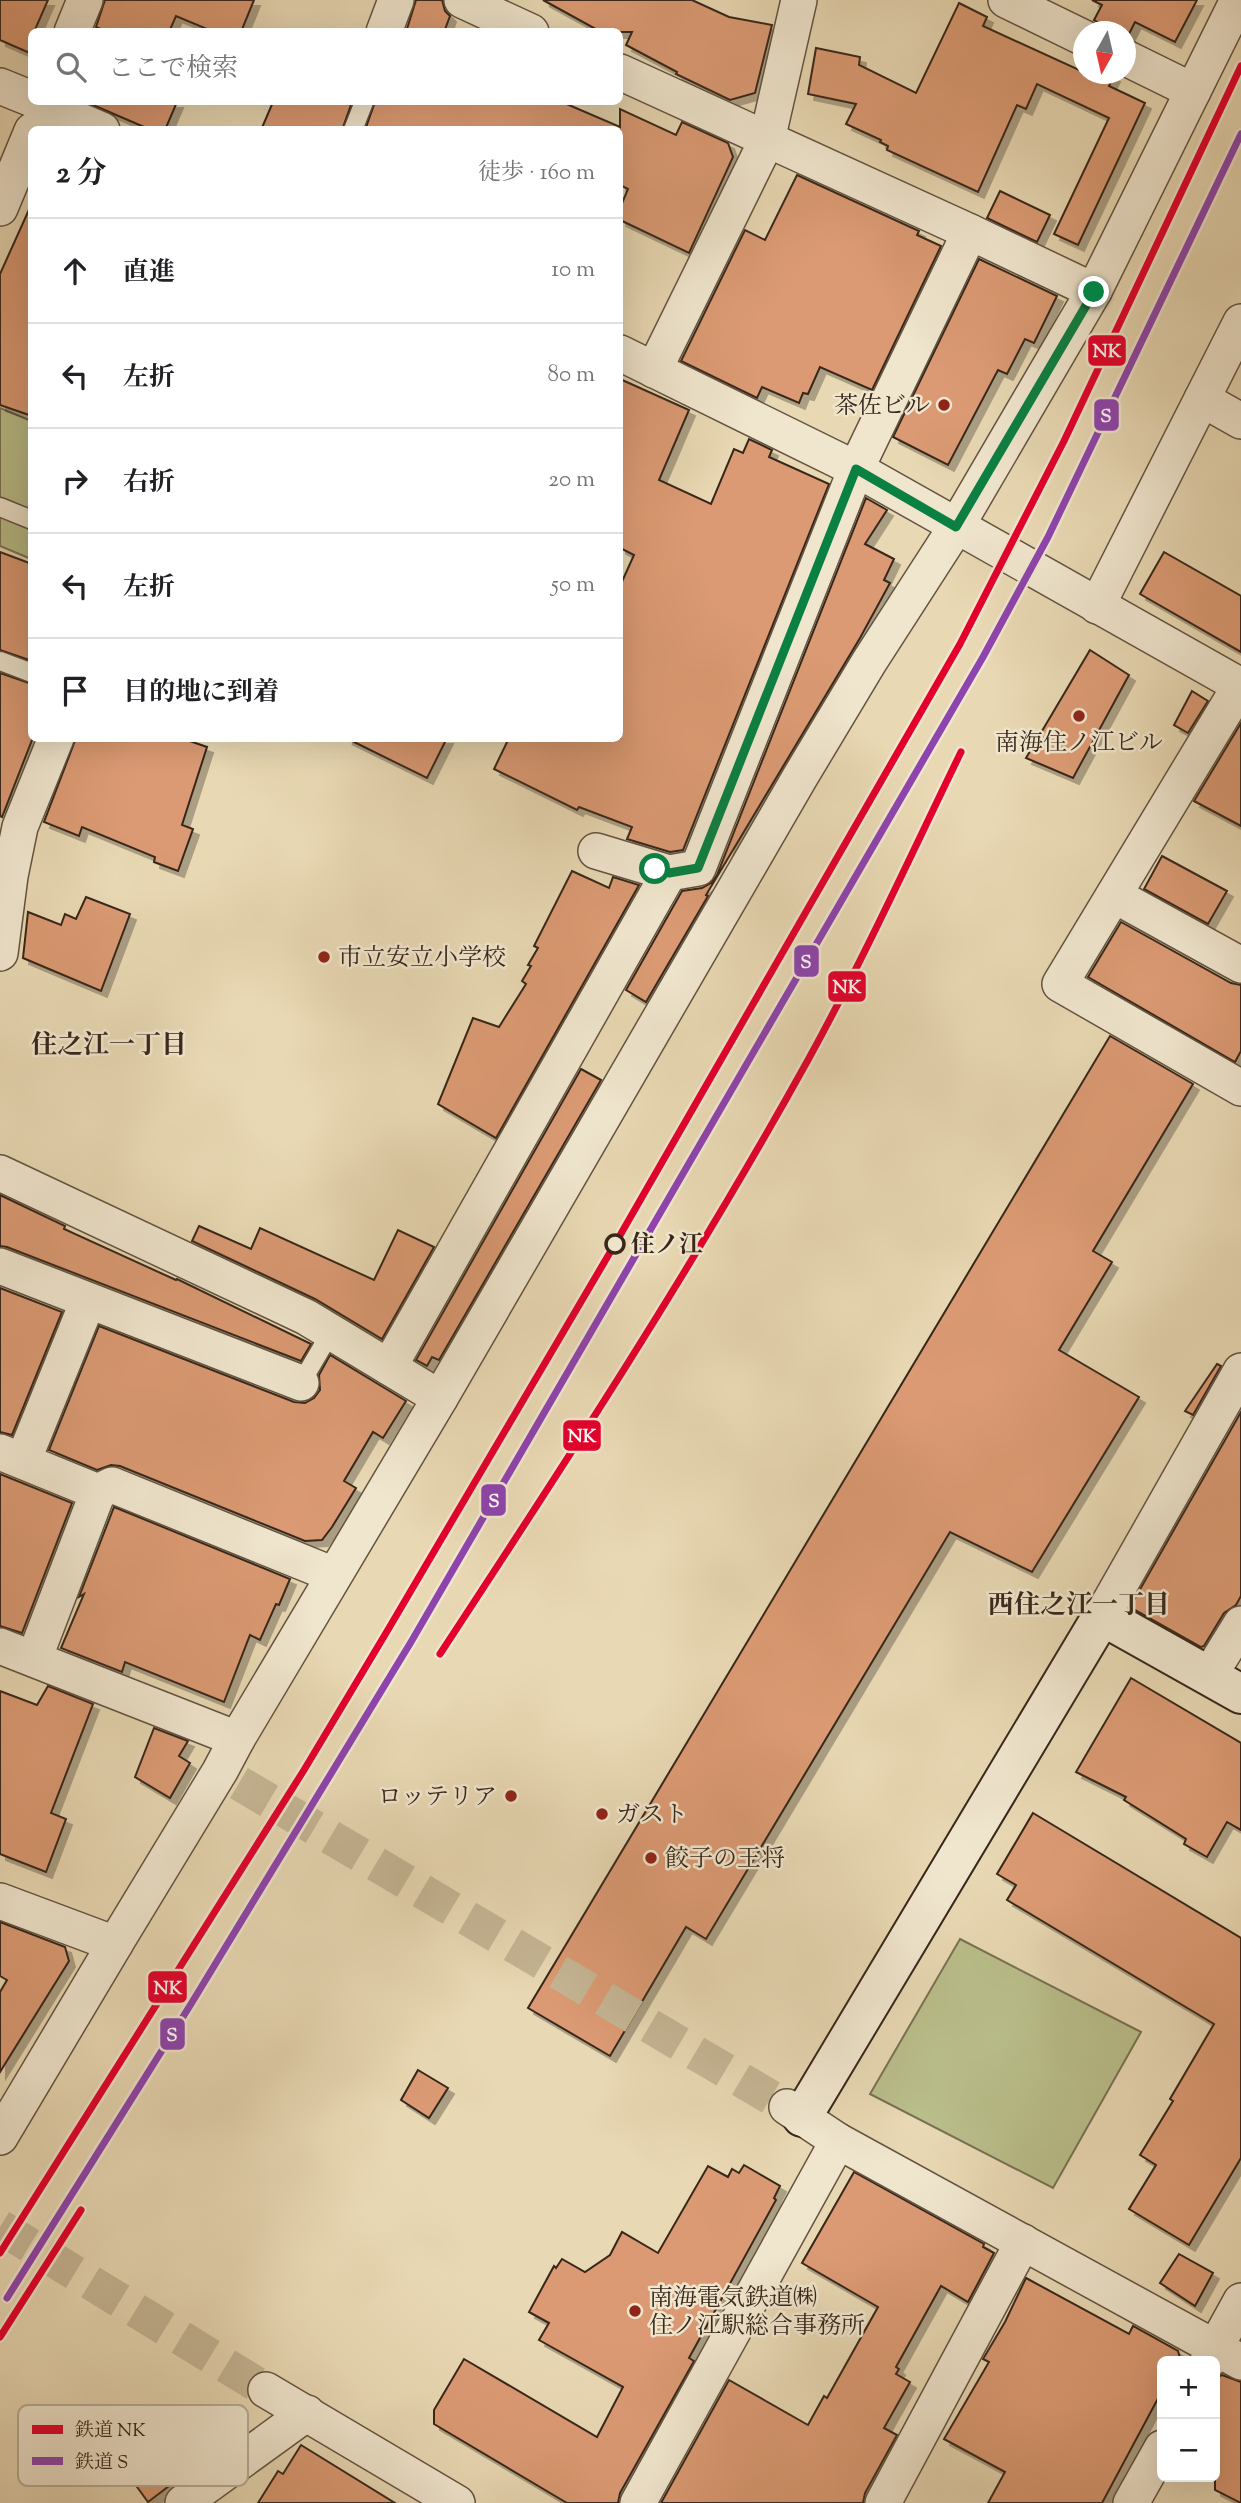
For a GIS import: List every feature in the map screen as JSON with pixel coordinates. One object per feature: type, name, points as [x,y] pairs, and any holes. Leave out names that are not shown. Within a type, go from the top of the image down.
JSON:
[{"type":"street","points":[[74,28],[85,0]]},
{"type":"street","points":[[386,28],[396,0]]},
{"type":"street","points":[[462,0],[522,28]]},
{"type":"street","points":[[654,370],[768,140],[799,0]]},
{"type":"street","points":[[1006,0],[1073,33]]},
{"type":"street","points":[[0,2137],[114,1944],[229,1777],[237,1739],[440,1398],[814,754],[869,662],[956,527],[1094,292],[1238,0]]},
{"type":"street","points":[[1136,63],[1193,91]]},
{"type":"street","points":[[623,73],[970,232],[1094,292]]},
{"type":"street","points":[[0,86],[36,111],[88,126]]},
{"type":"street","points":[[0,208],[28,133]]},
{"type":"street","points":[[596,850],[669,873],[698,868],[856,469],[970,232]]},
{"type":"street","points":[[1097,606],[1241,322]]},
{"type":"street","points":[[623,354],[856,469],[1241,686],[1060,984],[1241,1088]]},
{"type":"street","points":[[1202,399],[1241,421]]},
{"type":"street","points":[[0,953],[5,874],[20,827],[54,742]]},
{"type":"street","points":[[389,1367],[669,873]]},
{"type":"street","points":[[1114,895],[1241,965]]},
{"type":"street","points":[[0,1173],[306,1317],[440,1398]]},
{"type":"street","points":[[0,1266],[301,1383]]},
{"type":"street","points":[[88,1301],[11,1457],[98,1492]]},
{"type":"street","points":[[1241,1371],[1102,1616],[794,2112],[838,2141],[1023,2242],[1221,2357],[1241,2301]]},
{"type":"street","points":[[34,1659],[98,1492],[112,1485],[334,1575]]},
{"type":"street","points":[[1102,1616],[1225,1685],[1241,1624]]},
{"type":"street","points":[[0,1646],[237,1739]]},
{"type":"street","points":[[0,1901],[114,1944]]},
{"type":"street","points":[[638,2503],[838,2141]]},
{"type":"street","points":[[883,2503],[1023,2242]]},
{"type":"street","points":[[266,2390],[457,2503]]},
{"type":"street","points":[[248,2456],[307,2413]]},
{"type":"street","points":[[1131,2503],[1157,2457]]},
{"type":"street","points":[[183,2503],[206,2486]]},
{"type":"lane","points":[[355,126],[363,105]]},
{"type":"lane","points":[[0,507],[28,518]]},
{"type":"lane","points":[[0,661],[28,672]]},
{"type":"lane","points":[[301,1383],[331,1332]]},
{"type":"green space","points":[[0,408],[28,420],[28,558],[0,546]]},
{"type":"green space","points":[[960,1939],[1141,2032],[1053,2188],[870,2094]]},
{"type":"building","points":[[0,0],[48,0],[36,28],[28,28],[28,52],[0,40]]},
{"type":"building","points":[[105,0],[254,0],[243,28],[204,28],[176,16],[171,28],[96,27]]},
{"type":"building","points":[[416,0],[442,0],[445,11],[450,16],[446,28],[407,28]]},
{"type":"building","points":[[543,0],[692,0],[729,17],[772,25],[755,93],[730,100],[676,74],[677,72],[626,45],[632,32],[623,32],[623,28],[594,28]]},
{"type":"building","points":[[1092,0],[1197,0],[1175,42],[1136,21],[1096,21],[1102,5]]},
{"type":"building","points":[[959,3],[987,17],[983,26],[1073,67],[1073,84],[1110,84],[1109,86],[1145,103],[1078,245],[1054,234],[1109,118],[1037,84],[1026,109],[1017,105],[978,192],[887,150],[888,146],[880,142],[881,140],[846,124],[856,104],[808,94],[816,48],[860,57],[859,65],[916,93]]},
{"type":"building","points":[[93,105],[176,105],[167,126],[142,126]]},
{"type":"building","points":[[272,105],[351,105],[343,126],[263,126]]},
{"type":"building","points":[[374,105],[569,105],[618,126],[366,126]]},
{"type":"building","points":[[620,109],[676,135],[682,122],[728,143],[733,157],[689,253],[623,221],[623,201],[628,189],[623,186],[623,126],[620,126]]},
{"type":"building","points":[[797,175],[919,231],[917,235],[941,246],[872,390],[820,367],[808,394],[803,393],[799,403],[762,387],[757,398],[681,361],[745,230],[765,240]]},
{"type":"building","points":[[1000,191],[1050,215],[1037,242],[987,218]]},
{"type":"building","points":[[28,212],[28,415],[0,405],[0,274]]},
{"type":"building","name":"茶佐ビル","points":[[979,259],[1057,296],[1034,343],[1025,339],[1007,374],[998,370],[948,465],[893,437]]},
{"type":"building","points":[[623,380],[689,410],[659,480],[711,504],[734,449],[743,453],[749,439],[772,450],[769,457],[829,484],[683,850],[670,852],[627,839],[632,827],[579,807],[577,810],[494,769],[507,742],[623,742],[623,579],[634,555],[623,550]]},
{"type":"building","points":[[866,498],[887,510],[865,544],[894,559],[884,580],[890,583],[646,1002],[626,990],[682,891],[702,888],[711,883],[717,875]]},
{"type":"building","points":[[0,552],[28,562],[28,660],[0,650]]},
{"type":"building","points":[[1164,552],[1241,596],[1241,652],[1140,594]]},
{"type":"building","name":"南海住ノ江ビル","points":[[1090,650],[1129,675],[1073,778],[1026,758]]},
{"type":"building","points":[[0,673],[28,683],[28,742],[31,742],[2,817]]},
{"type":"building","points":[[1192,691],[1208,701],[1188,733],[1174,725]]},
{"type":"building","points":[[1241,723],[1241,826],[1194,801]]},
{"type":"building","points":[[74,742],[193,742],[207,747],[182,825],[193,829],[178,871],[154,862],[155,857],[82,827],[79,836],[44,822]]},
{"type":"building","points":[[354,742],[445,742],[427,778]]},
{"type":"building","points":[[1162,856],[1227,891],[1208,924],[1144,889]]},
{"type":"building","points":[[572,871],[609,888],[613,877],[639,885],[496,1138],[438,1104],[473,1018],[499,1027],[526,984],[522,981],[538,948],[534,946]]},
{"type":"building","points":[[86,897],[130,914],[101,991],[23,958],[28,912],[61,925],[65,914],[76,919]]},
{"type":"building","points":[[1121,922],[1231,983],[1241,985],[1241,1051],[1235,1062],[1088,977]]},
{"type":"building","points":[[1110,1036],[1193,1084],[1093,1251],[1112,1262],[1059,1350],[1139,1397],[1032,1572],[950,1532],[706,1939],[686,1927],[610,2056],[528,2008]]},
{"type":"building","points":[[581,1069],[601,1080],[439,1360],[432,1357],[427,1366],[416,1360]]},
{"type":"building","points":[[0,1195],[65,1226],[64,1229],[177,1279],[311,1344],[301,1361],[0,1246]]},
{"type":"building","points":[[199,1226],[251,1249],[260,1228],[374,1280],[398,1230],[434,1247],[382,1339],[315,1299],[192,1241]]},
{"type":"building","points":[[0,1288],[62,1312],[12,1435],[0,1432]]},
{"type":"building","points":[[99,1326],[294,1402],[305,1403],[314,1398],[320,1390],[319,1375],[330,1355],[406,1401],[383,1438],[373,1432],[344,1481],[356,1488],[332,1527],[322,1540],[305,1541],[120,1466],[111,1465],[97,1470],[49,1450]]},
{"type":"building","points":[[1217,1364],[1221,1366],[1193,1415],[1185,1411]]},
{"type":"building","points":[[1241,1412],[1241,1596],[1236,1605],[1224,1613],[1201,1647],[1130,1607]]},
{"type":"building","points":[[0,1474],[72,1503],[22,1633],[0,1626]]},
{"type":"building","points":[[114,1507],[290,1579],[260,1640],[250,1635],[224,1702],[125,1662],[122,1672],[61,1648],[84,1594],[79,1597]]},
{"type":"building","points":[[1131,1678],[1241,1743],[1241,1830],[1227,1822],[1207,1857],[1184,1844],[1186,1839],[1124,1800],[1126,1797],[1076,1772]]},
{"type":"building","points":[[48,1686],[93,1704],[51,1813],[66,1819],[46,1872],[0,1854],[0,1691],[37,1705]]},
{"type":"building","points":[[154,1728],[188,1741],[179,1756],[190,1763],[170,1798],[135,1777]]},
{"type":"building","points":[[1033,1813],[1241,1938],[1241,2158],[1189,2245],[1129,2209],[1156,2165],[1140,2155],[1173,2101],[1170,2099],[1214,2024],[1007,1900],[1016,1885],[997,1874]]},
{"type":"building","points":[[0,1922],[65,1947],[69,1961],[0,2072],[0,1992],[7,1980],[0,1976]]},
{"type":"building","points":[[418,2070],[448,2088],[429,2118],[401,2100]]},
{"type":"building","name":"南海電気鉄道㈱ 住ノ江駅総合事務所","points":[[744,2165],[780,2186],[774,2198],[776,2200],[689,2358],[694,2361],[620,2493],[618,2503],[567,2503],[434,2424],[434,2410],[464,2359],[597,2437],[623,2387],[539,2340],[549,2323],[529,2312],[554,2266],[556,2268],[562,2259],[585,2272],[610,2255],[622,2232],[658,2253],[708,2166],[728,2177],[732,2169],[739,2173]]},
{"type":"building","points":[[854,2172],[984,2244],[983,2247],[994,2253],[968,2302],[941,2286],[896,2367],[899,2369],[896,2374],[910,2382],[884,2428],[897,2435],[865,2493],[863,2503],[661,2503],[729,2380],[808,2425],[824,2396],[827,2398],[878,2307],[802,2263]]},
{"type":"building","points":[[1179,2254],[1213,2273],[1195,2306],[1160,2283]]},
{"type":"building","points":[[1026,2278],[1129,2334],[1133,2326],[1178,2351],[1179,2356],[1157,2356],[1157,2400],[1102,2503],[988,2503],[1005,2472],[944,2439],[989,2362],[983,2359]]},
{"type":"building","points":[[1220,2376],[1241,2382],[1241,2503],[1215,2490],[1215,2482],[1220,2482]]},
{"type":"building","points":[[301,2445],[395,2503],[258,2503],[278,2471],[283,2474]]},
{"type":"building","points":[[136,2486],[169,2486],[148,2502]]},
{"type":"tunnel","points":[[239,1783],[787,2107]]},
{"type":"tunnel","points":[[0,2227],[266,2390]]},
{"type":"rail line","name":"NK","points":[[0,2253],[304,1770],[389,1628],[615,1244],[960,644],[1064,441],[1241,66]]},
{"type":"rail line","name":"S","points":[[7,2298],[191,2004],[411,1642],[983,657],[1048,537],[1241,134]]},
{"type":"rail line","name":"NK","points":[[440,1654],[630,1360],[765,1136],[848,984],[961,752]]},
{"type":"rail line","name":"NK","points":[[0,2337],[81,2210]]},
{"type":"place","name":"茶佐ビル","points":[[944,405]]},
{"type":"place","name":"南海住ノ江ビル","points":[[1079,716]]},
{"type":"place","name":"市立安立小学校","points":[[324,957]]},
{"type":"place","name":"住ノ江","points":[[615,1244]]},
{"type":"place","name":"ロッテリア","points":[[511,1796]]},
{"type":"place","name":"ガスト","points":[[602,1814]]},
{"type":"place","name":"餃子の王将","points":[[651,1858]]},
{"type":"place","name":"南海電気鉄道㈱ 住ノ江駅総合事務所","points":[[635,2311]]},
{"type":"district","name":"住之江一丁目","points":[[109,1044]]},
{"type":"district","name":"西住之江一丁目","points":[[1079,1604]]},
{"type":"route","points":[[655,869],[669,873],[698,868],[856,469],[956,527],[1094,292]]}]
